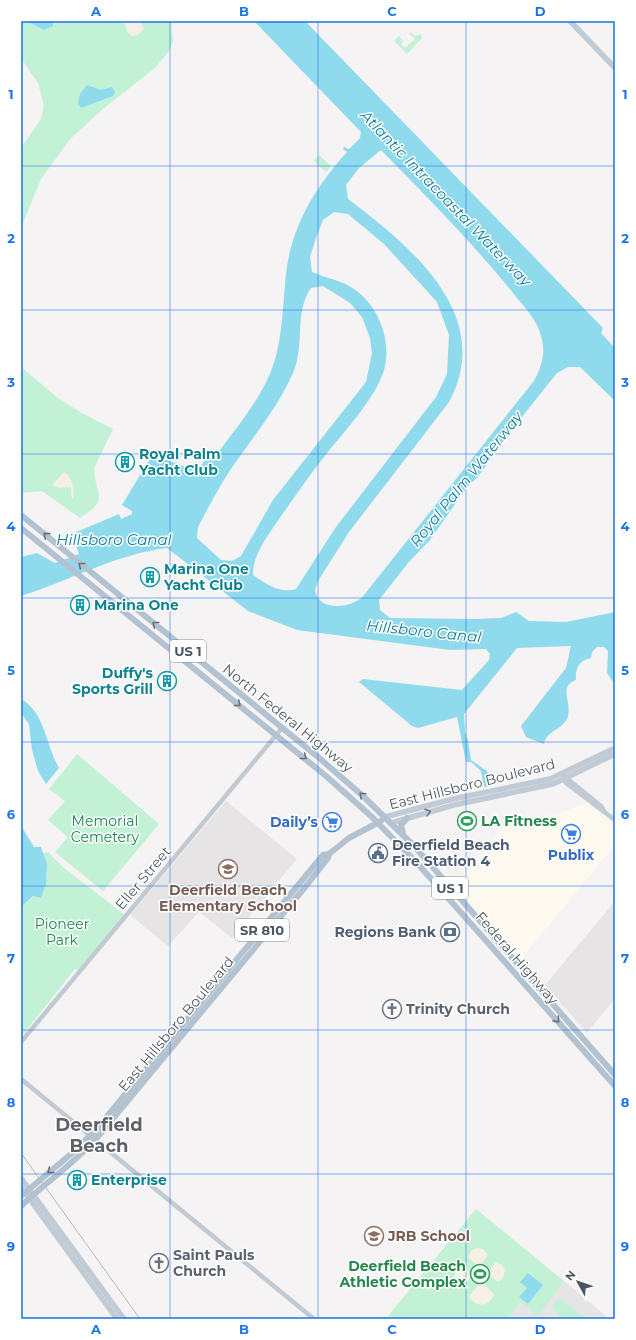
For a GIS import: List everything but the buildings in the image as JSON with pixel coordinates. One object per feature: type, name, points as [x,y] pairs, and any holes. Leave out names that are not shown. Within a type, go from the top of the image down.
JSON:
[{"type":"main road","points":[[570,21],[615,68]]},
{"type":"main road","name":"North Federal Highway","points":[[21,515],[338,773],[391,823]]},
{"type":"main road","name":"North Federal Highway","points":[[21,528],[331,780]]},
{"type":"main road","points":[[156,637],[164,639],[171,637]]},
{"type":"main road","points":[[168,647],[174,645],[184,648]]},
{"type":"main road","points":[[216,686],[225,688],[230,685]]},
{"type":"main road","name":"East Hillsboro Boulevard","points":[[378,823],[391,823],[442,808],[462,797],[564,778],[615,748]]},
{"type":"main road","name":"East Hillsboro Boulevard","points":[[31,1197],[71,1164],[323,855],[328,854],[351,837],[378,823],[385,817],[453,802],[543,787],[615,754]]},
{"type":"main road","name":"Federal Highway","points":[[331,780],[378,823],[417,863],[615,1086]]},
{"type":"main road","points":[[507,794],[516,790],[519,786]]},
{"type":"main road","points":[[404,835],[401,825],[407,818]]},
{"type":"main road","name":"Federal Highway","points":[[391,823],[404,835],[615,1075]]},
{"type":"main road","name":"East Hillsboro Boulevard","points":[[24,1191],[92,1138],[256,946],[328,858],[328,854]]},
{"type":"main road","points":[[256,937],[256,946]]},
{"type":"main road","points":[[522,982],[536,986]]},
{"type":"main road","points":[[531,992],[544,994]]},
{"type":"main road","points":[[581,1048],[595,1053]]},
{"type":"main road","points":[[592,1060],[597,1060],[604,1063]]},
{"type":"main road","points":[[21,1178],[24,1191],[31,1197],[124,1319]]},
{"type":"main road","points":[[31,1197],[117,1319]]},
{"type":"main road","name":"SR 810","points":[[21,1206],[31,1197]]},
{"type":"street","name":"Eller Street","points":[[21,1042],[282,728]]},
{"type":"street","points":[[564,778],[598,809],[604,811],[615,820]]},
{"type":"street","points":[[21,1079],[314,1319]]},
{"type":"shaded area","name":"Deerfield Beach Elementary School","points":[[226,801],[297,859],[232,938],[199,912],[168,946],[130,915]]},
{"type":"shaded area","points":[[586,803],[615,826],[615,845],[521,959],[455,885],[505,825],[559,813]]},
{"type":"shaded area","points":[[615,901],[615,998],[587,1033],[545,985]]},
{"type":"shaded area","points":[[564,1281],[605,1315],[605,1319],[511,1319],[510,1315],[521,1302],[537,1316]]},
{"type":"green space","points":[[21,21],[171,21],[173,41],[169,51],[155,68],[104,108],[70,139],[41,179],[21,228],[21,148],[41,119],[44,106],[38,83],[21,58]]},
{"type":"green space","points":[[410,32],[416,36],[421,34],[422,38],[407,54],[394,41],[399,36],[403,41],[401,44],[405,48],[415,39],[409,33]]},
{"type":"green space","points":[[319,155],[331,166],[326,172],[314,161]]},
{"type":"green space","points":[[21,367],[58,398],[80,412],[113,429],[94,468],[99,496],[98,501],[90,511],[80,518],[42,491],[21,493]]},
{"type":"green space","name":"Memorial Cemetery","points":[[77,754],[159,824],[103,891],[55,852],[68,837],[48,820],[65,801],[49,789]]},
{"type":"green space","name":"Pioneer Park","points":[[48,852],[64,868],[126,916],[81,970],[75,969],[21,1037],[21,907],[34,896],[41,898],[45,886],[47,870],[43,853]]},
{"type":"green space","points":[[476,1209],[564,1281],[541,1312],[537,1316],[521,1302],[510,1315],[511,1319],[391,1319],[388,1316]]},
{"type":"green space","points":[[561,1299],[586,1319],[563,1319],[553,1307],[555,1301]]},
{"type":"sand","points":[[113,21],[140,21],[144,29],[138,35],[132,36],[128,33],[125,24]]},
{"type":"sand","points":[[64,472],[69,477],[72,484],[74,492],[73,499],[71,496],[71,487],[59,488],[52,485]]},
{"type":"sand","points":[[477,1248],[483,1249],[488,1255],[479,1267],[468,1257],[472,1250]]},
{"type":"sand","points":[[496,1262],[502,1265],[505,1270],[503,1278],[498,1282],[486,1273]]},
{"type":"sand","points":[[462,1266],[473,1275],[463,1286],[457,1283],[454,1277],[455,1272]]},
{"type":"sand","points":[[481,1281],[494,1294],[486,1304],[475,1303],[469,1297]]},
{"type":"water","points":[[27,21],[53,21],[53,26],[44,30]]},
{"type":"water","points":[[254,21],[305,21],[603,328],[601,333],[615,348],[615,401],[580,367],[568,367],[557,373],[509,433],[477,478],[467,487],[430,540],[408,563],[379,600],[380,610],[390,618],[501,618],[516,612],[529,621],[566,622],[615,612],[615,685],[607,673],[608,651],[604,647],[597,647],[592,652],[591,658],[581,663],[576,672],[576,680],[568,686],[567,695],[569,711],[566,721],[545,739],[544,744],[526,737],[521,726],[566,668],[571,646],[517,648],[464,714],[465,732],[468,740],[471,760],[487,771],[490,786],[484,787],[481,771],[471,762],[466,762],[457,717],[418,728],[412,726],[359,682],[363,679],[462,690],[489,660],[490,654],[486,649],[450,650],[297,630],[248,611],[167,548],[129,556],[21,596],[21,557],[37,553],[55,563],[79,554],[73,537],[74,533],[119,514],[121,519],[132,514],[132,511],[122,505],[152,455],[198,471],[209,453],[215,457],[242,421],[265,383],[276,356],[281,325],[286,274],[293,240],[299,224],[315,193],[347,152],[343,149],[344,147],[349,149],[360,138],[361,132]],"holes":[[[381,150],[465,237],[533,318],[539,330],[543,354],[541,366],[533,382],[364,595],[353,603],[337,606],[329,605],[318,597],[315,590],[318,581],[349,532],[449,402],[461,370],[462,340],[454,312],[439,286],[420,261],[397,238],[348,199],[346,185],[359,168]],[[334,212],[348,214],[384,244],[437,302],[449,335],[447,374],[436,397],[336,527],[296,589],[285,590],[268,585],[253,575],[253,568],[258,553],[270,532],[307,480],[349,427],[374,392],[380,381],[386,359],[385,336],[377,314],[363,296],[339,281],[312,272],[310,257],[323,220]],[[323,286],[350,303],[362,317],[370,338],[372,353],[366,382],[273,500],[241,556],[232,561],[221,560],[197,538],[198,527],[210,503],[233,466],[273,409],[287,386],[297,363],[303,307],[311,288]]]},
{"type":"water","points":[[87,85],[101,90],[112,87],[115,92],[113,96],[81,108],[78,103],[80,94]]},
{"type":"water","points":[[21,699],[29,705],[40,721],[59,768],[46,784],[38,771],[32,750],[29,724],[21,713]]},
{"type":"water","points":[[21,826],[34,847],[41,847],[47,864],[46,884],[41,898],[33,896],[21,907]]},
{"type":"water","points":[[528,1273],[543,1285],[528,1304],[519,1297],[527,1288],[520,1282]]},
{"type":"railway","points":[[21,1153],[140,1319]]},
{"type":"place","name":"Royal Palm Yacht Club","points":[[125,462]]},
{"type":"place","name":"Marina One Yacht Club","points":[[150,577]]},
{"type":"place","name":"Marina One","points":[[80,605]]},
{"type":"place","name":"Duffy's Sports Grill","points":[[167,681]]},
{"type":"place","name":"LA Fitness","points":[[467,821]]},
{"type":"place","name":"Daily’s","points":[[332,822]]},
{"type":"place","name":"Publix","points":[[571,834]]},
{"type":"place","name":"Deerfield Beach Fire Station 4","points":[[378,853]]},
{"type":"place","name":"Deerfield Beach Elementary School","points":[[228,869]]},
{"type":"place","name":"Regions Bank","points":[[450,932]]},
{"type":"place","name":"Trinity Church","points":[[392,1009]]},
{"type":"place","name":"Enterprise","points":[[77,1180]]},
{"type":"place","name":"JRB School","points":[[374,1236]]},
{"type":"place","name":"Saint Pauls Church","points":[[159,1263]]},
{"type":"place","name":"Deerfield Beach Athletic Complex","points":[[480,1274]]},
{"type":"district","name":"Deerfield Beach","points":[[99,1135]]},
{"type":"water label","name":"Atlantic Intracoastal Waterway","points":[[446,198]]},
{"type":"water label","name":"Royal Palm Waterway","points":[[466,479]]},
{"type":"water label","name":"Hillsboro Canal","points":[[114,539]]},
{"type":"water label","name":"Hillsboro Canal","points":[[424,631]]}]
